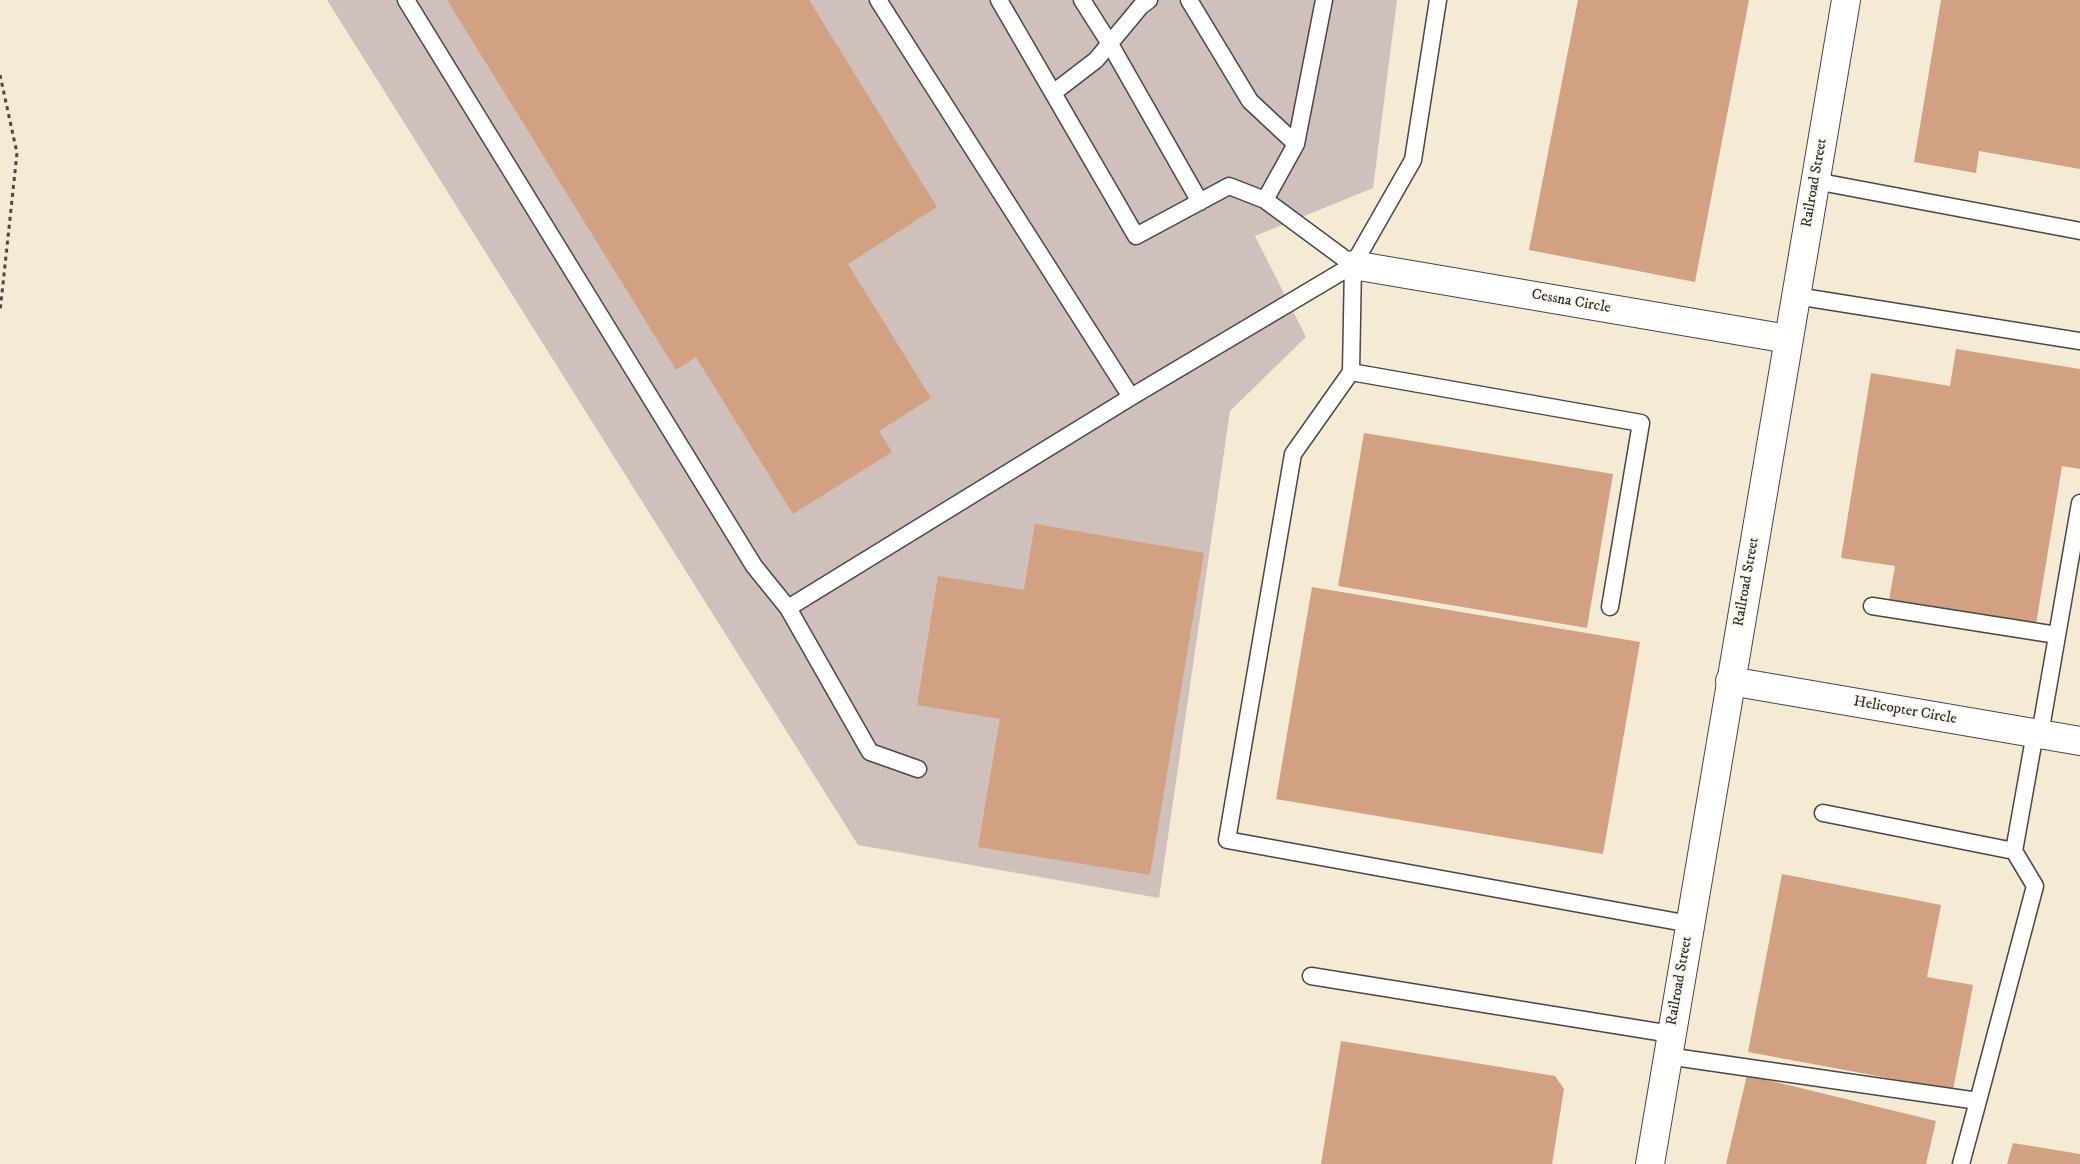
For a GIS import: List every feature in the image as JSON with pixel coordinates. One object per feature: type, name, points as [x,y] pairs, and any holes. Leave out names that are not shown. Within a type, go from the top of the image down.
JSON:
[{"type":"main road","name":"Railroad Street","points":[[1650,1164],[1846,0]]},
{"type":"main road","name":"Cessna Circle","points":[[1353,265],[1788,339]]},
{"type":"main road","name":"Helicopter Circle","points":[[1730,682],[2080,741]]},
{"type":"lane","points":[[406,0],[754,566],[788,608],[870,752],[918,769]]},
{"type":"lane","points":[[878,0],[1131,397]]},
{"type":"lane","points":[[999,0],[1136,236],[1229,186],[1265,200],[1353,265]]},
{"type":"lane","points":[[1082,0],[1110,44],[1200,202]]},
{"type":"lane","points":[[1053,93],[1096,60],[1141,6],[1149,0]]},
{"type":"lane","points":[[1189,0],[1250,101],[1296,144]]},
{"type":"lane","points":[[1265,200],[1296,144],[1324,0]]},
{"type":"lane","points":[[1438,0],[1413,160],[1353,265],[1351,372],[1293,454],[1227,840],[1690,924]]},
{"type":"lane","points":[[1815,181],[2080,231]]},
{"type":"lane","points":[[788,608],[1131,397],[1353,265]]},
{"type":"lane","points":[[1796,296],[2080,341]]},
{"type":"lane","points":[[1351,372],[1641,423],[1610,607]]},
{"type":"lane","points":[[1962,1164],[2035,886],[2014,850],[2057,635],[2080,503]]},
{"type":"lane","points":[[1872,606],[2057,635]]},
{"type":"lane","points":[[1823,812],[2014,850]]},
{"type":"lane","points":[[1311,976],[1669,1045],[1978,1101]]},
{"type":"path","points":[[0,75],[17,153],[0,312]]},
{"type":"shaded area","points":[[327,0],[1397,0],[1373,188],[1255,236],[1306,337],[1230,411],[1159,898],[858,845]]},
{"type":"building","points":[[447,0],[809,0],[937,207],[848,264],[931,398],[879,431],[892,452],[793,514],[696,357],[676,370]]},
{"type":"building","points":[[1578,0],[1749,0],[1695,282],[1529,250]]},
{"type":"building","points":[[1941,0],[2080,0],[2080,169],[1979,151],[1976,173],[1914,162]]},
{"type":"building","points":[[1956,349],[2080,369],[2080,469],[2062,466],[2036,624],[1889,600],[1895,566],[1841,558],[1871,373],[1950,386]]},
{"type":"building","points":[[1364,433],[1613,474],[1587,628],[1338,586]]},
{"type":"building","points":[[1035,524],[1204,553],[1150,875],[978,847],[1000,719],[917,705],[938,576],[1024,590]]},
{"type":"building","points":[[1312,587],[1640,642],[1603,854],[1276,799]]},
{"type":"building","points":[[1782,874],[1941,905],[1927,977],[1973,985],[1953,1090],[1748,1052]]},
{"type":"building","points":[[1341,1041],[1555,1076],[1564,1089],[1552,1164],[1321,1164]]},
{"type":"building","points":[[1747,1075],[1936,1121],[1926,1164],[1726,1164]]},
{"type":"building","points":[[2013,1143],[2080,1154],[2080,1164],[2007,1164]]}]
